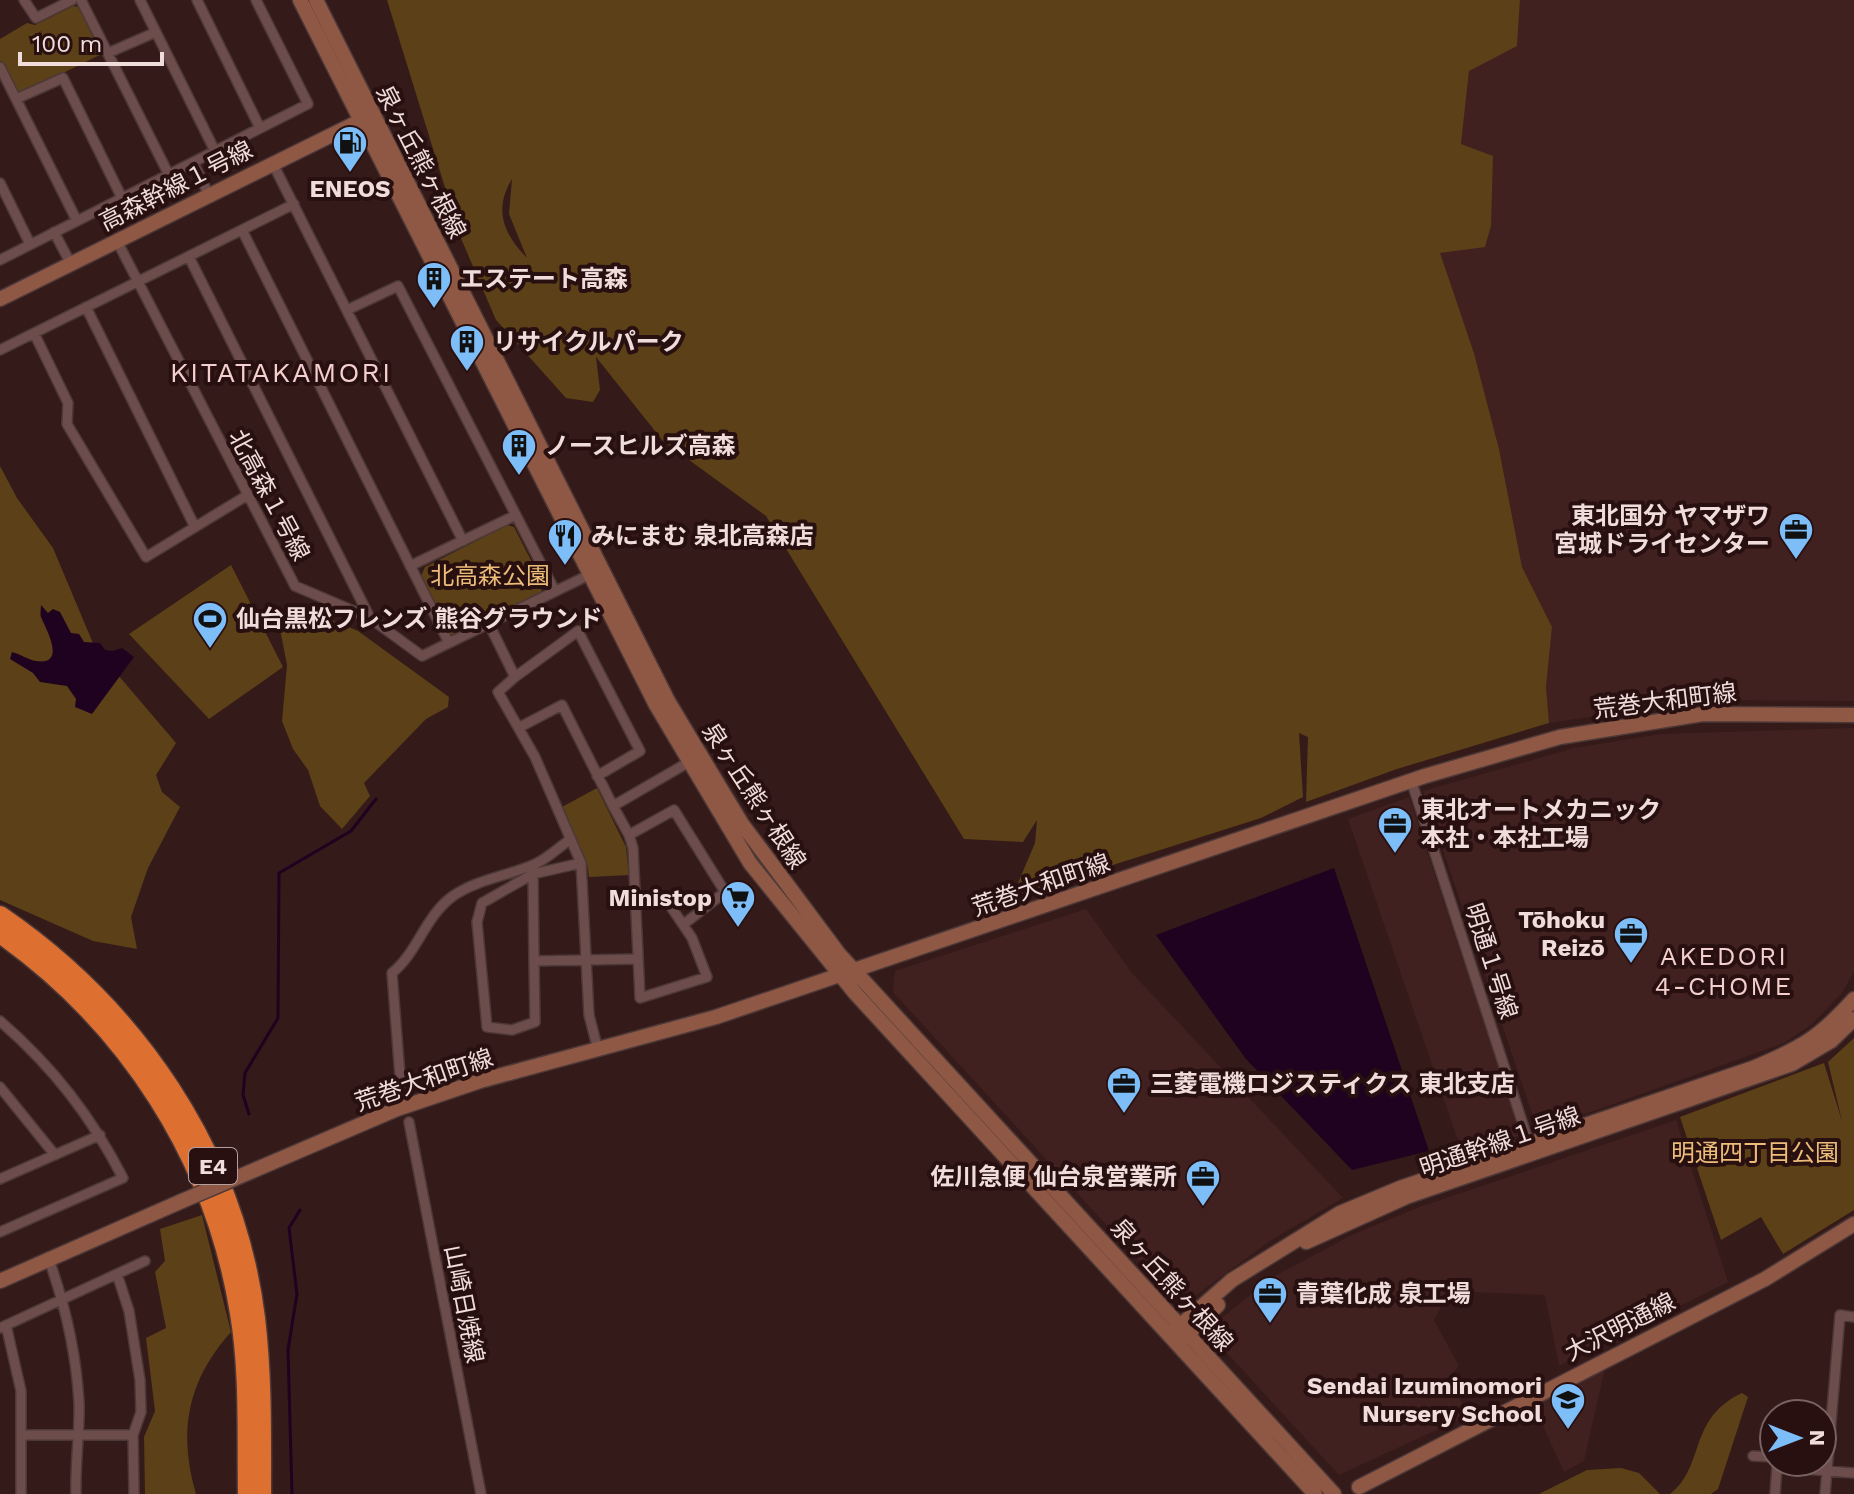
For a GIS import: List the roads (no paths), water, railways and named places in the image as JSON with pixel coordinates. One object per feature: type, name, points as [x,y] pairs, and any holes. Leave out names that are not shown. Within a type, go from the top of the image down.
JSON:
[{"type":"highway","name":"E4","points":[[0,915],[80,977],[127,1026],[182,1103],[213,1168],[247,1270],[255,1315],[263,1411],[262,1494]]},
{"type":"highway","name":"E4","points":[[0,934],[69,989],[114,1036],[150,1084],[190,1155],[225,1248],[240,1313],[245,1366],[247,1494]]},
{"type":"street","points":[[24,0],[36,18],[72,0]]},
{"type":"street","points":[[81,0],[169,175]]},
{"type":"street","points":[[140,0],[215,151]]},
{"type":"street","points":[[197,0],[260,128]]},
{"type":"street","points":[[0,260],[308,104],[256,0]]},
{"type":"street","name":"泉ヶ丘熊ヶ根線","points":[[300,0],[366,118],[689,762],[759,876],[1179,1334],[1334,1494]]},
{"type":"street","name":"泉ヶ丘熊ヶ根線","points":[[316,0],[366,118]]},
{"type":"street","points":[[108,53],[156,32]]},
{"type":"street","points":[[0,67],[77,221]]},
{"type":"street","points":[[16,99],[63,78],[122,198]]},
{"type":"street","name":"高森幹線１号線","points":[[0,299],[366,118]]},
{"type":"street","points":[[193,162],[209,195]]},
{"type":"street","points":[[272,162],[463,541]]},
{"type":"street","points":[[0,183],[30,244]]},
{"type":"street","points":[[0,350],[294,204]]},
{"type":"street","points":[[242,230],[449,643]]},
{"type":"street","points":[[54,232],[71,264]]},
{"type":"street","name":"北高森１号線","points":[[117,241],[295,586],[370,618],[422,656],[596,572]]},
{"type":"street","points":[[189,257],[370,618]]},
{"type":"street","points":[[347,310],[398,286],[555,591]]},
{"type":"street","points":[[86,307],[194,525]]},
{"type":"street","points":[[34,333],[68,403],[67,424],[146,557],[246,496]]},
{"type":"street","points":[[410,566],[516,515]]},
{"type":"street","name":"泉ヶ丘熊ヶ根線","points":[[596,572],[709,773],[848,974]]},
{"type":"street","points":[[489,624],[515,677]]},
{"type":"street","points":[[597,776],[640,751],[578,631],[498,692],[520,727],[581,863],[589,1015],[598,1050]]},
{"type":"street","points":[[520,727],[562,705],[629,835],[633,848],[640,998],[707,977],[684,924],[665,898],[636,899]]},
{"type":"street","name":"荒巻大和町線","points":[[48,1257],[397,1109],[480,1081],[598,1050],[848,974],[1411,780],[1560,737],[1639,722],[1703,714],[1854,715]]},
{"type":"street","points":[[613,806],[689,762]]},
{"type":"street","name":"明通１号線","points":[[1411,780],[1531,1149]]},
{"type":"street","points":[[629,835],[674,810],[725,892],[684,924]]},
{"type":"street","points":[[401,1089],[392,973],[409,959],[421,932],[452,896],[502,873],[535,864],[571,839]]},
{"type":"street","points":[[533,874],[535,1022],[512,1030],[487,1027],[477,922],[482,903],[533,874],[581,863]]},
{"type":"street","points":[[534,961],[637,959]]},
{"type":"street","points":[[1531,1149],[1805,1046],[1824,1032],[1854,999]]},
{"type":"street","name":"明通幹線１号線","points":[[1179,1334],[1299,1246],[1406,1197],[1531,1149],[1792,1064],[1831,1041],[1854,1019]]},
{"type":"street","points":[[0,1021],[45,1061],[100,1135],[123,1178],[0,1232]]},
{"type":"street","points":[[0,1087],[55,1155]]},
{"type":"street","name":"山崎日焼線","points":[[409,1122],[481,1494]]},
{"type":"street","points":[[2,1174],[100,1135]]},
{"type":"street","name":"大沢明通線","points":[[1359,1487],[1765,1279],[1854,1224]]},
{"type":"street","points":[[0,1281],[48,1257],[63,1298],[76,1366],[76,1494]]},
{"type":"street","points":[[21,1494],[21,1391],[3,1327],[145,1261]]},
{"type":"street","points":[[117,1274],[129,1311],[140,1380],[141,1412],[133,1435],[134,1494]]},
{"type":"street","points":[[1833,1398],[1840,1315],[1854,1317]]},
{"type":"street","name":"泉ヶ丘熊ヶ根線","points":[[1179,1334],[1315,1494]]},
{"type":"street","points":[[21,1435],[133,1435]]},
{"type":"street","points":[[1753,1456],[1758,1457]]},
{"type":"waterway","points":[[249,1114],[243,1095],[245,1073],[278,1018],[279,873],[351,831],[376,799]]},
{"type":"waterway","points":[[292,1494],[288,1350],[297,1294],[289,1228],[300,1210]]},
{"type":"place","name":"ENEOS","points":[[350,174]]},
{"type":"place","name":"エステート高森","points":[[434,310]]},
{"type":"place","name":"リサイクルパーク","points":[[467,373]]},
{"type":"place","name":"ノースヒルズ高森","points":[[519,477]]},
{"type":"place","name":"東北国分 ヤマザワ 宮城ドライセンター","points":[[1796,561]]},
{"type":"place","name":"みにまむ 泉北高森店","points":[[565,567]]},
{"type":"place","name":"仙台黒松フレンズ 熊谷グラウンド","points":[[210,650]]},
{"type":"place","name":"東北オートメカニック 本社・本社工場","points":[[1395,855]]},
{"type":"place","name":"Ministop","points":[[738,929]]},
{"type":"place","name":"Tōhoku Reizō","points":[[1631,965]]},
{"type":"place","name":"三菱電機ロジスティクス 東北支店","points":[[1124,1115]]},
{"type":"place","name":"佐川急便 仙台泉営業所","points":[[1203,1208]]},
{"type":"place","name":"青葉化成 泉工場","points":[[1270,1325]]},
{"type":"place","name":"Sendai Izuminomori Nursery School","points":[[1568,1431]]},
{"type":"district","name":"KITATAKAMORI","points":[[281,372]]},
{"type":"district","name":"AKEDORI 4-CHOME","points":[[1724,971]]},
{"type":"park label","name":"北高森公園","points":[[490,576]]},
{"type":"park label","name":"明通四丁目公園","points":[[1755,1153]]}]
